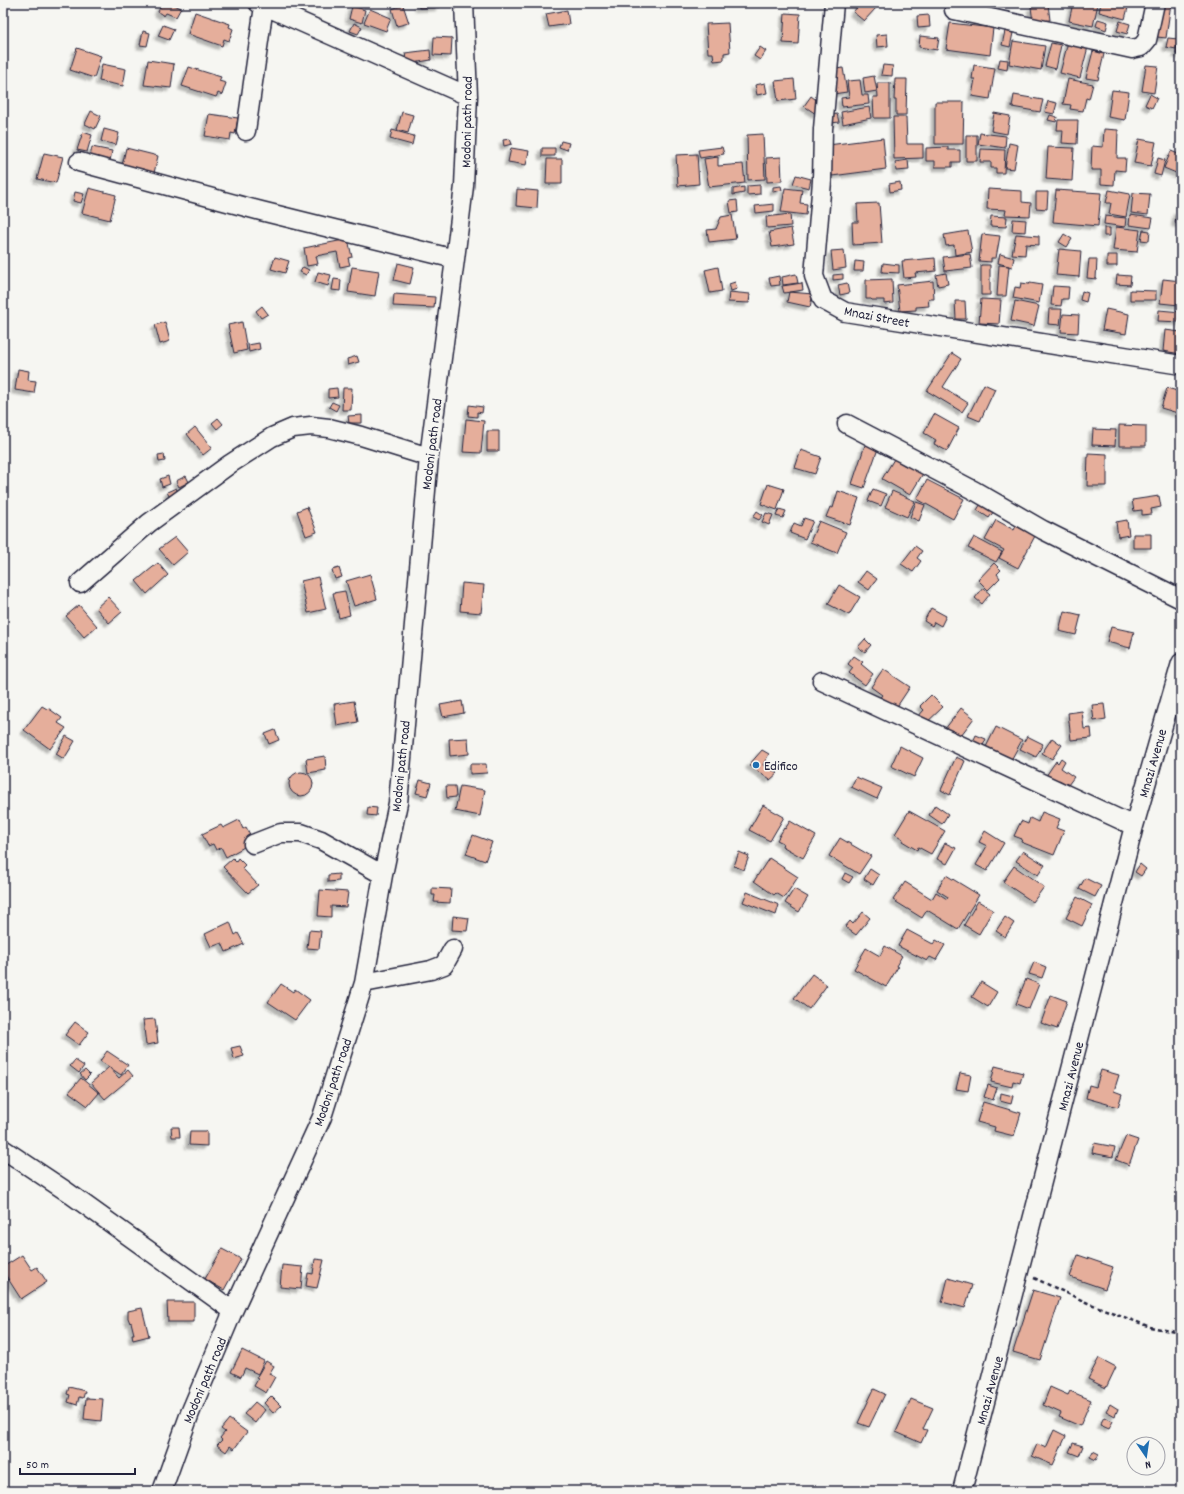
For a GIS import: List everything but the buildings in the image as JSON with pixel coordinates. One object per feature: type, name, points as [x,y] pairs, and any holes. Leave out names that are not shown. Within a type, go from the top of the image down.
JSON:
[{"type":"street","name":"Modoni path road","points":[[162,1491],[190,1413],[233,1311],[322,1117],[364,983],[383,875],[398,803],[429,457],[464,186],[468,96],[464,3]]},
{"type":"street","name":"Mnazi Street","points":[[834,3],[823,129],[822,181],[814,276],[823,300],[845,312],[1181,365]]},
{"type":"street","points":[[954,10],[1132,49],[1141,47],[1147,40],[1155,3]]},
{"type":"street","points":[[246,131],[261,4],[468,96]]},
{"type":"street","points":[[79,162],[455,259]]},
{"type":"street","points":[[847,424],[975,491],[1043,530],[1181,599]]},
{"type":"street","points":[[80,583],[149,523],[230,464],[272,437],[293,428],[311,426],[329,428],[361,436],[429,457]]},
{"type":"street","name":"Mnazi Avenue","points":[[962,1491],[1020,1272],[1134,826],[1181,663]]},
{"type":"street","points":[[822,681],[1134,826]]},
{"type":"street","points":[[253,844],[281,833],[301,833],[321,840],[383,875]]},
{"type":"street","points":[[364,983],[431,970],[444,965],[453,949]]},
{"type":"street","points":[[3,1149],[66,1191],[233,1311]]},
{"type":"path","points":[[1020,1272],[1088,1303],[1150,1327],[1181,1333]]},
{"type":"place","name":"Edifico","points":[[756,765]]}]
